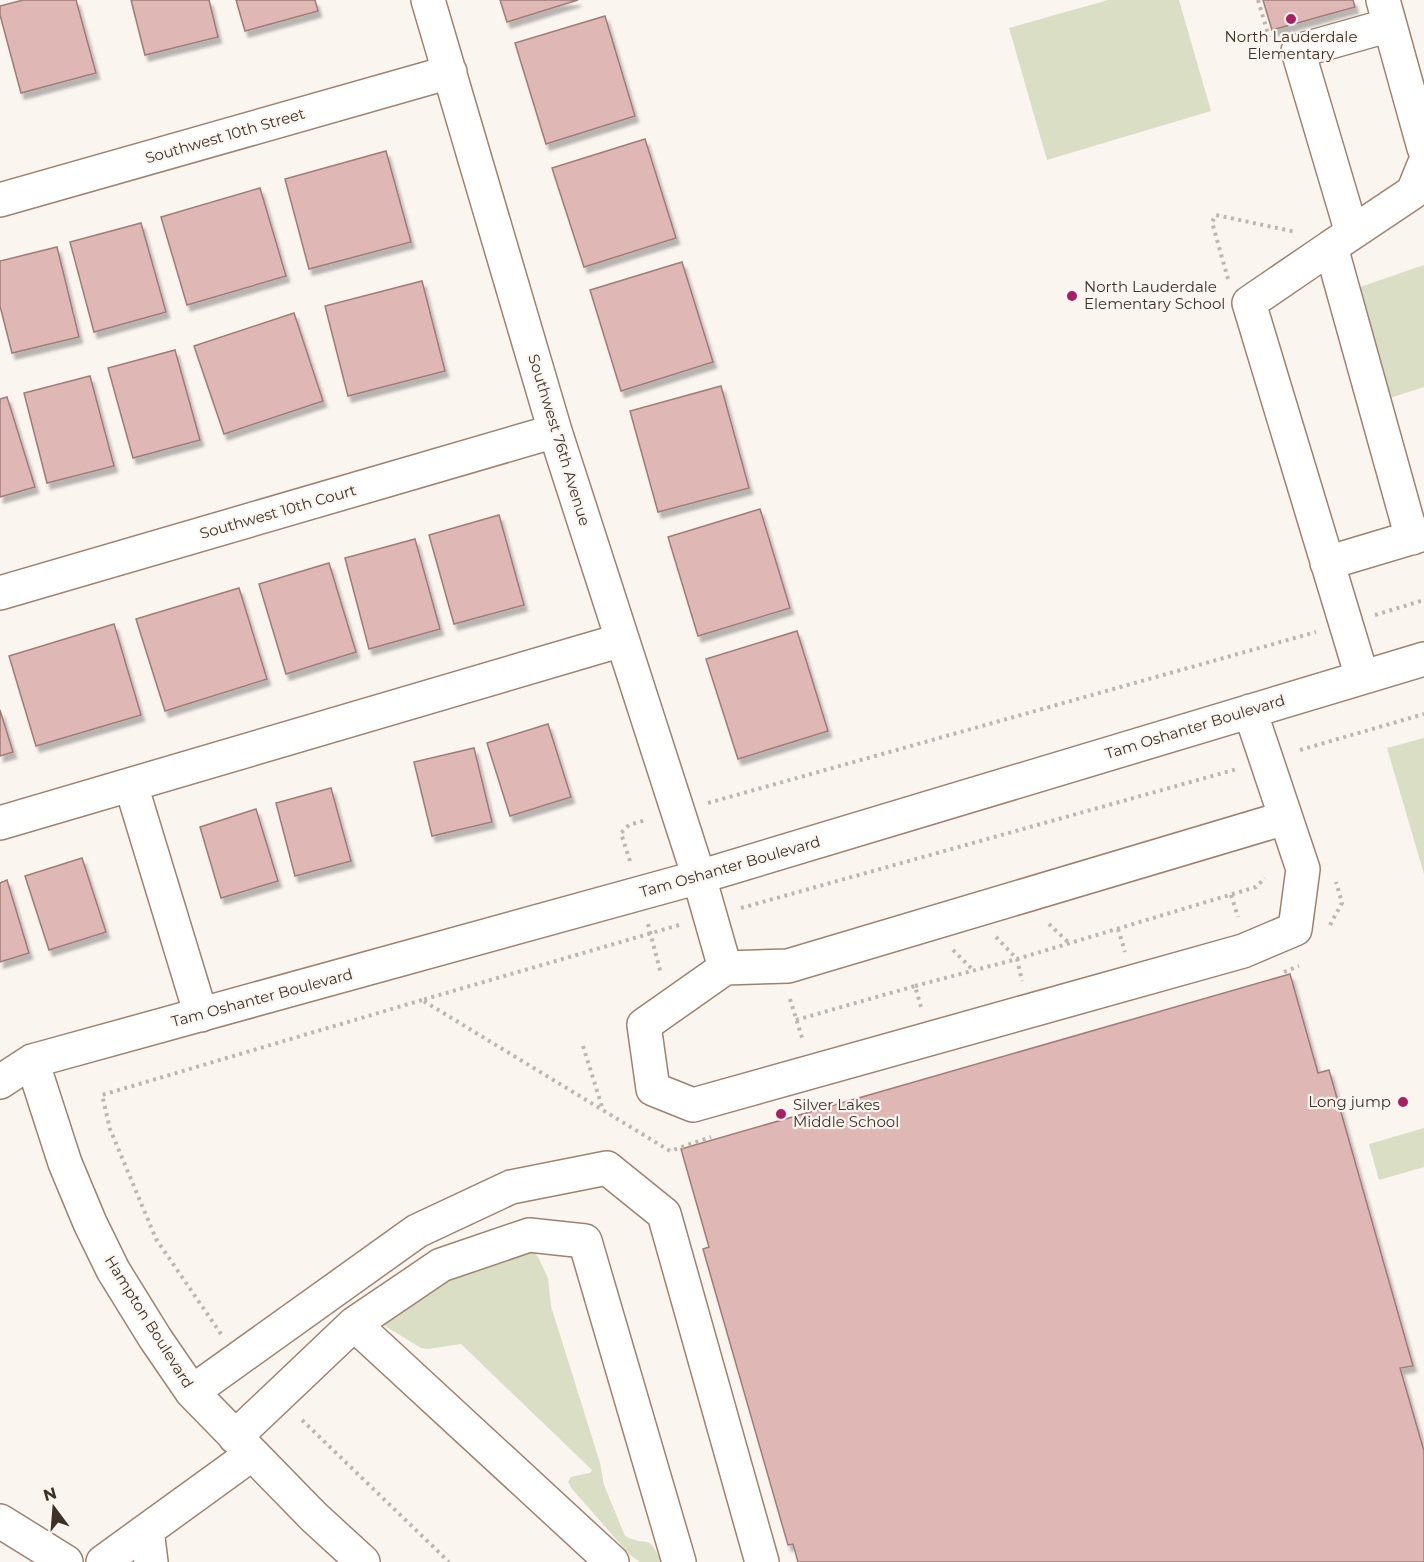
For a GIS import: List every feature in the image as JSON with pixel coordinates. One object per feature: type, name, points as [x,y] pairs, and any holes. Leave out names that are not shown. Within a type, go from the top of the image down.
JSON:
[{"type":"street","name":"Southwest 76th Avenue","points":[[428,0],[555,431],[699,877],[725,968]]},
{"type":"street","points":[[1327,563],[1418,536],[1342,240],[1298,51],[1386,13],[1424,148]]},
{"type":"street","name":"Southwest 10th Street","points":[[0,200],[450,72]]},
{"type":"street","points":[[1362,677],[1249,303],[1413,192],[1424,165]]},
{"type":"street","name":"Southwest 10th Court","points":[[0,593],[555,431]]},
{"type":"street","points":[[0,823],[622,640]]},
{"type":"street","name":"Tam Oshanter Boulevard","points":[[0,1082],[16,1061],[201,1015],[699,877],[1424,659]]},
{"type":"street","points":[[1250,711],[1303,869],[1295,929],[1243,951],[693,1105],[653,1089],[644,1025],[725,968],[788,966],[1285,818]]},
{"type":"street","points":[[131,784],[201,1015]]},
{"type":"street","name":"Hampton Boulevard","points":[[16,1061],[113,1270],[192,1392],[314,1517],[363,1562]]},
{"type":"street","points":[[192,1392],[417,1231],[511,1187],[607,1168],[664,1214],[762,1562]]},
{"type":"street","points":[[103,1562],[149,1546],[243,1445],[278,1396],[354,1324],[441,1265],[529,1235],[585,1241],[679,1562]]},
{"type":"street","points":[[354,1324],[612,1562]]},
{"type":"street","points":[[0,1521],[66,1562]]},
{"type":"path","points":[[741,793],[1424,600]]},
{"type":"path","points":[[1300,750],[1424,714]]},
{"type":"path","points":[[796,1020],[1017,959],[1256,887],[1265,878]]},
{"type":"path","points":[[971,912],[1017,959],[1029,1011]]},
{"type":"path","points":[[240,1358],[215,1327],[156,1239],[110,1129],[102,1095],[650,933]]},
{"type":"path","points":[[781,967],[812,1071]]},
{"type":"path","points":[[915,986],[930,1038]]},
{"type":"path","points":[[422,1000],[670,1151],[711,1137]]},
{"type":"path","points":[[583,1046],[603,1111]]},
{"type":"path","points":[[278,1396],[449,1562]]},
{"type":"green space","points":[[1108,0],[1179,0],[1211,111],[1047,160],[1009,28]]},
{"type":"green space","points":[[1424,265],[1424,387],[1390,398],[1360,287]]},
{"type":"green space","points":[[1424,738],[1424,874],[1387,748]]},
{"type":"green space","points":[[1424,1128],[1424,1167],[1379,1180],[1369,1144]]},
{"type":"green space","points":[[529,1250],[535,1253],[548,1278],[551,1306],[600,1463],[604,1485],[625,1536],[650,1544],[654,1547],[661,1562],[640,1562],[630,1555],[568,1482],[571,1477],[590,1473],[592,1470],[461,1344],[421,1348],[380,1323],[421,1287]]},
{"type":"building","points":[[23,0],[76,0],[96,73],[21,93],[0,15],[0,6]]},
{"type":"building","points":[[131,0],[209,0],[218,37],[145,55]]},
{"type":"building","points":[[236,0],[315,0],[318,11],[245,31]]},
{"type":"building","points":[[500,0],[578,0],[507,22]]},
{"type":"building","name":"North Lauderdale Elementary","points":[[1263,0],[1353,0],[1355,7],[1272,30]]},
{"type":"building","points":[[605,16],[635,116],[546,144],[515,43]]},
{"type":"building","points":[[645,139],[676,238],[584,267],[552,168]]},
{"type":"building","points":[[386,151],[411,242],[309,269],[285,179]]},
{"type":"building","points":[[260,188],[286,276],[187,305],[161,217]]},
{"type":"building","points":[[141,223],[166,312],[94,332],[70,242]]},
{"type":"building","points":[[57,247],[79,337],[12,353],[0,306],[0,261]]},
{"type":"building","points":[[682,262],[713,362],[621,391],[590,290]]},
{"type":"building","points":[[422,281],[445,371],[348,396],[325,306]]},
{"type":"building","points":[[294,313],[323,401],[224,434],[194,346]]},
{"type":"building","points":[[175,350],[200,440],[133,458],[108,368]]},
{"type":"building","points":[[90,376],[114,466],[47,483],[24,393]]},
{"type":"building","points":[[721,386],[749,488],[658,512],[630,411]]},
{"type":"building","points":[[7,397],[35,487],[0,497],[0,399]]},
{"type":"building","points":[[760,509],[790,608],[698,636],[668,537]]},
{"type":"building","points":[[499,515],[524,605],[454,624],[429,535]]},
{"type":"building","points":[[415,539],[440,629],[369,649],[345,558]]},
{"type":"building","points":[[329,563],[356,652],[286,674],[259,584]]},
{"type":"building","points":[[239,588],[267,679],[165,711],[136,619]]},
{"type":"building","points":[[114,624],[141,715],[36,746],[9,656]]},
{"type":"building","points":[[797,631],[828,731],[738,759],[706,659]]},
{"type":"building","points":[[0,710],[13,752],[0,756]]},
{"type":"building","points":[[548,724],[571,797],[510,816],[487,743]]},
{"type":"building","points":[[474,748],[492,822],[432,836],[414,762]]},
{"type":"building","points":[[331,788],[351,861],[295,876],[276,803]]},
{"type":"building","points":[[256,809],[278,881],[221,898],[200,827]]},
{"type":"building","points":[[82,858],[106,932],[49,950],[25,876]]},
{"type":"building","points":[[7,880],[29,953],[0,962],[0,883]]},
{"type":"building","name":"Silver Lakes Middle School","points":[[1290,974],[1318,1073],[1329,1070],[1413,1366],[1400,1368],[1424,1451],[1424,1562],[798,1562],[793,1544],[788,1545],[703,1249],[709,1247],[681,1149]]},
{"type":"place","name":"North Lauderdale Elementary","points":[[1291,19]]},
{"type":"place","name":"North Lauderdale Elementary School","points":[[1072,296]]},
{"type":"place","name":"Long jump","points":[[1403,1102]]},
{"type":"place","name":"Silver Lakes Middle School","points":[[781,1114]]}]
